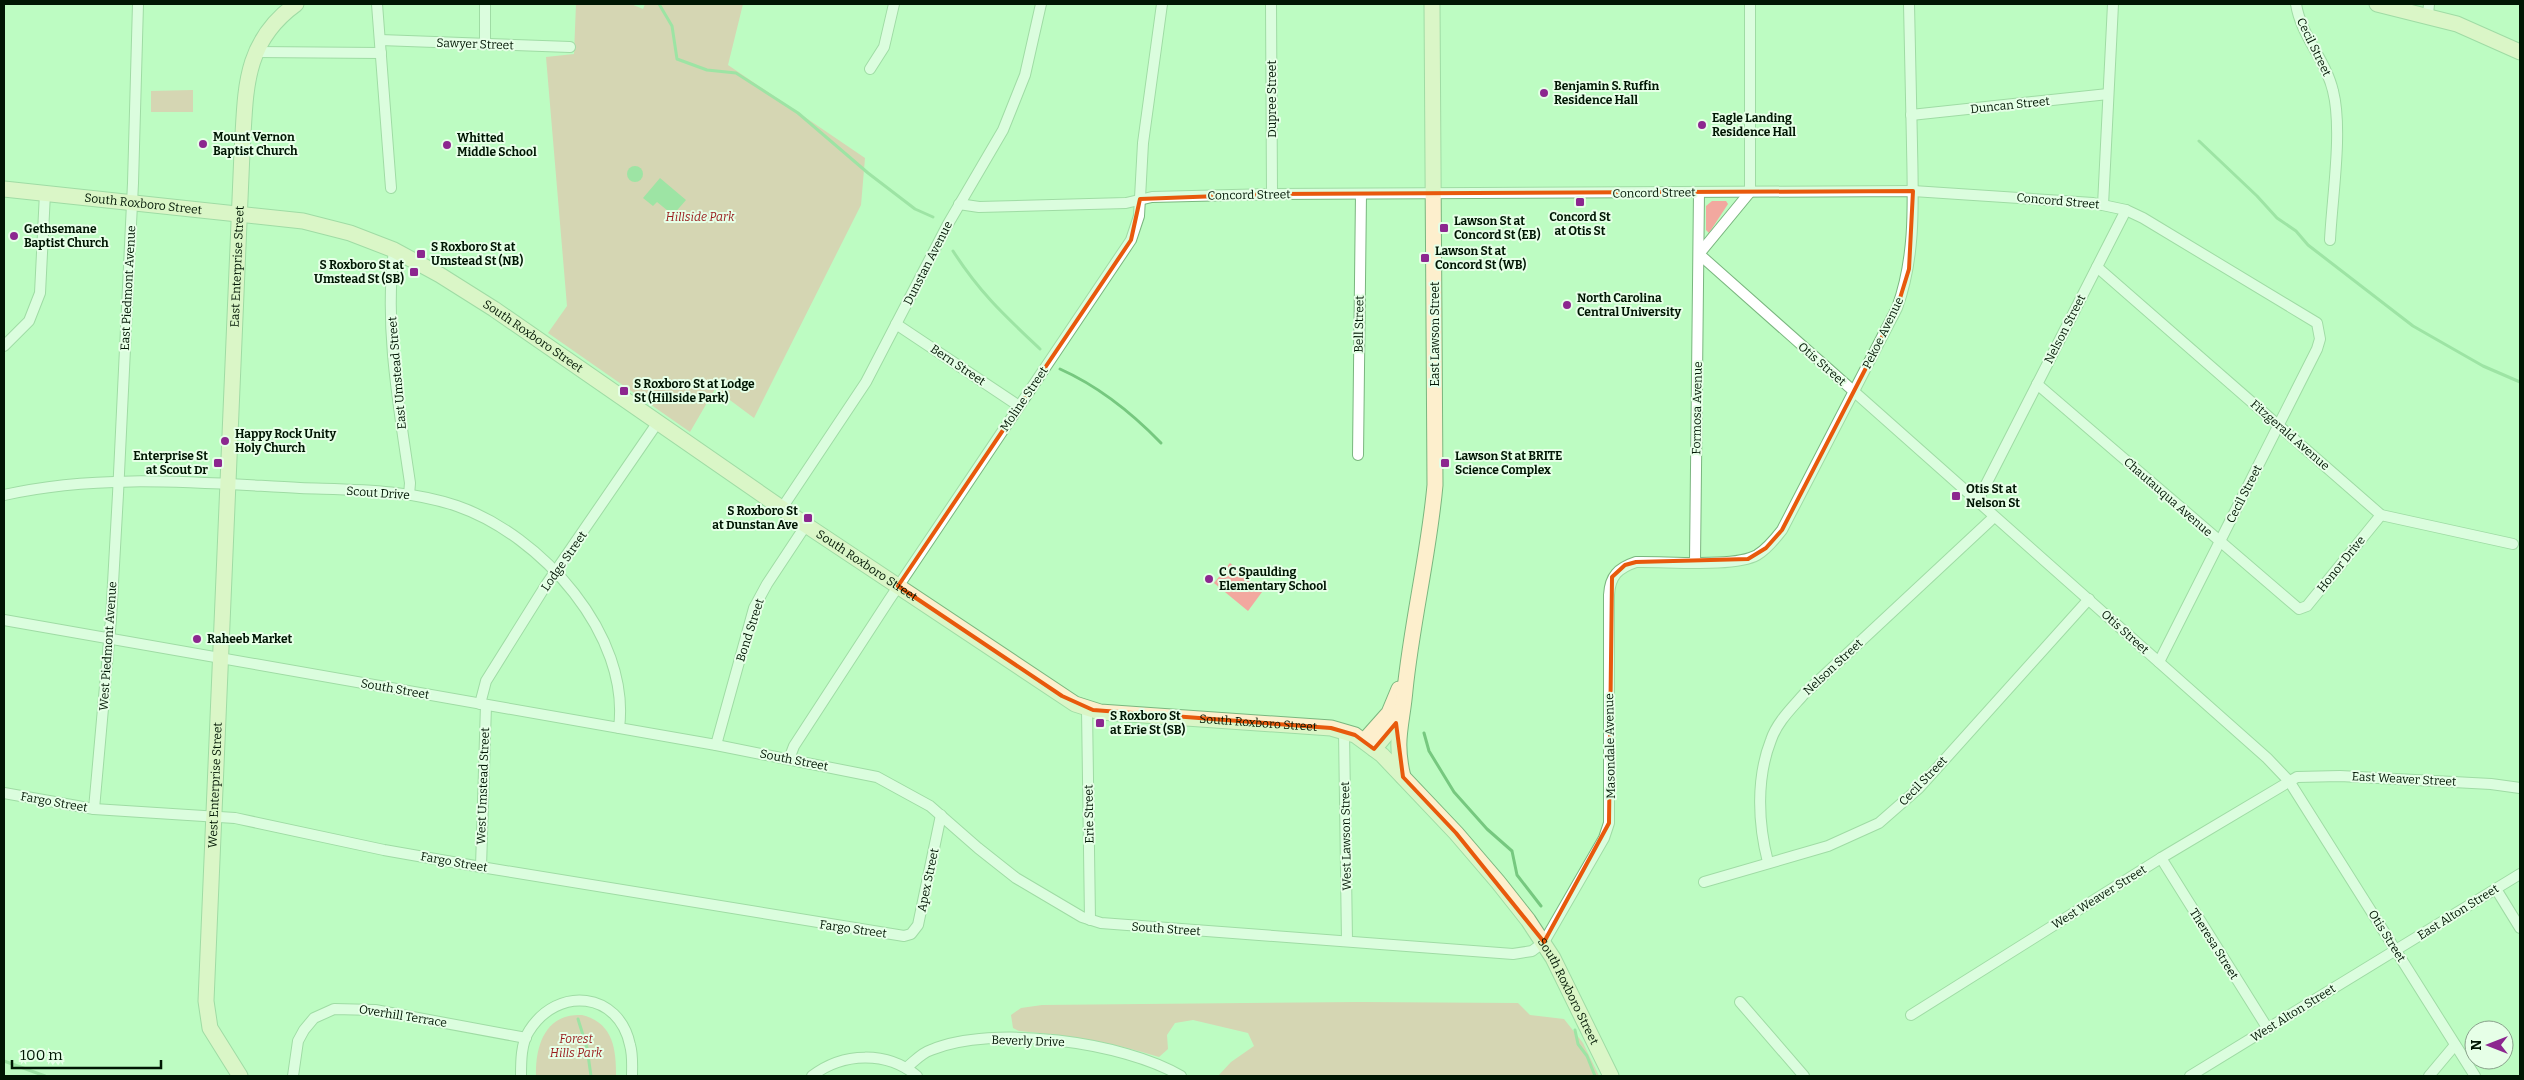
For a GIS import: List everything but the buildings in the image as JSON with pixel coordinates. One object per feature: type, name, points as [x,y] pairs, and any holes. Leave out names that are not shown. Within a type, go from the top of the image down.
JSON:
[{"type":"street","name":"East Piedmont Avenue","points":[[119,482],[138,4]]},
{"type":"street","points":[[377,4],[391,188]]},
{"type":"street","points":[[485,4],[485,44]]},
{"type":"street","points":[[870,69],[884,48],[894,4]]},
{"type":"street","name":"Dunstan Avenue","points":[[782,508],[850,408],[959,204],[1014,106],[1032,52],[1041,4]]},
{"type":"street","name":"Moline Street","points":[[789,759],[794,746],[898,586],[1131,240],[1136,229],[1140,199],[1143,143],[1162,4]]},
{"type":"street","name":"Dupree Street","points":[[1271,4],[1272,194]]},
{"type":"street","name":"East Lawson Street","points":[[1403,777],[1397,745],[1407,661],[1433,512],[1435,484],[1432,4]]},
{"type":"street","points":[[1699,254],[1750,192],[1750,4]]},
{"type":"street","name":"Pekoe Avenue","points":[[1651,562],[1737,561],[1757,555],[1774,541],[1782,530],[1886,330],[1904,289],[1909,269],[1913,191],[1910,4]]},
{"type":"street","points":[[2103,205],[2113,4]]},
{"type":"street","name":"Cecil Street","points":[[2296,4],[2304,29],[2325,67],[2335,99],[2337,120],[2330,240]]},
{"type":"street","points":[[2377,4],[2428,10],[2520,52]]},
{"type":"street","name":"East Enterprise Street","points":[[227,484],[245,93],[249,69],[256,52],[274,21],[287,6]]},
{"type":"street","name":"Sawyer Street","points":[[380,40],[570,48]]},
{"type":"street","points":[[256,52],[381,53]]},
{"type":"street","name":"Duncan Street","points":[[1912,115],[2108,94]]},
{"type":"street","name":"South Roxboro Street","points":[[4,189],[240,213],[328,226],[350,232],[394,250],[440,275],[494,309],[806,525],[1062,696],[1087,708],[1110,713],[1344,731],[1369,744],[1456,833],[1544,942],[1564,977],[1611,1076]]},
{"type":"street","name":"Concord Street","points":[[959,204],[979,207],[1117,203],[1152,197],[1272,194],[1913,191],[2103,205],[2126,210],[2143,218],[2317,323]]},
{"type":"street","name":"Formosa Avenue","points":[[1695,562],[1699,192]]},
{"type":"street","points":[[4,346],[29,321],[40,293],[45,194]]},
{"type":"street","name":"Bell Street","points":[[1358,455],[1361,194]]},
{"type":"street","name":"Nelson Street","points":[[1977,502],[2126,210]]},
{"type":"street","name":"East Umstead Street","points":[[394,250],[392,290],[393,346],[410,483],[409,495]]},
{"type":"street","name":"Otis Street","points":[[1699,254],[1977,502],[2089,599],[2267,758],[2289,781],[2475,1076]]},
{"type":"street","name":"Fitzgerald Avenue","points":[[2097,267],[2381,515],[2513,544]]},
{"type":"street","name":"Cecil Street","points":[[2159,662],[2317,349],[2320,339],[2317,323]]},
{"type":"street","name":"Bern Street","points":[[896,324],[1019,406]]},
{"type":"street","name":"Chautauqua Avenue","points":[[2037,384],[2299,609]]},
{"type":"street","name":"Lodge Street","points":[[483,705],[486,682],[556,573],[658,422]]},
{"type":"street","name":"Scout Drive","points":[[4,495],[74,482],[227,484],[409,495],[454,505],[495,523],[522,543],[556,573],[584,606],[602,635],[616,678],[619,700],[619,728]]},
{"type":"street","name":"West Piedmont Avenue","points":[[94,809],[109,639],[119,482]]},
{"type":"street","name":"West Enterprise Street","points":[[227,484],[206,1009],[213,1034],[240,1076]]},
{"type":"street","name":"Honor Drive","points":[[2299,609],[2307,606],[2381,515]]},
{"type":"street","name":"Nelson Street","points":[[1768,862],[1762,828],[1762,770],[1771,739],[1786,714],[1804,694],[1994,517]]},
{"type":"street","name":"Bond Street","points":[[716,745],[754,608],[766,584],[806,525]]},
{"type":"street","name":"Masondale Avenue","points":[[1544,942],[1604,838],[1609,823],[1610,584],[1612,577],[1625,566],[1651,562]]},
{"type":"street","name":"Cecil Street","points":[[1704,882],[1849,838],[1879,823],[1919,788],[2089,599]]},
{"type":"street","name":"South Street","points":[[4,620],[716,745],[877,778],[920,799],[942,815],[1004,869],[1090,920],[1118,926],[1513,954],[1532,951],[1544,942]]},
{"type":"street","name":"East Lawson Street","points":[[1369,744],[1391,710],[1407,661]]},
{"type":"street","name":"West Umstead Street","points":[[481,867],[483,705]]},
{"type":"street","name":"Erie Street","points":[[1087,708],[1090,920]]},
{"type":"street","points":[[1369,744],[1401,717]]},
{"type":"street","name":"West Lawson Street","points":[[1344,731],[1347,941]]},
{"type":"street","name":"East Weaver Street","points":[[2289,781],[2302,776],[2340,776],[2491,784],[2520,788]]},
{"type":"street","name":"West Weaver Street","points":[[1911,1015],[2161,858],[2289,781]]},
{"type":"street","name":"Fargo Street","points":[[4,793],[94,809],[213,816],[481,867],[904,936]]},
{"type":"street","name":"Apex Street","points":[[904,936],[911,934],[918,926],[942,815]]},
{"type":"street","name":"Theresa Street","points":[[2161,858],[2268,1029]]},
{"type":"street","name":"East Alton Street","points":[[2396,950],[2520,874]]},
{"type":"street","points":[[2496,889],[2520,928]]},
{"type":"street","name":"West Alton Street","points":[[2190,1076],[2396,950]]},
{"type":"street","points":[[520,1076],[529,1030],[545,1013],[561,1002],[582,1001],[599,1005],[614,1015],[625,1032],[630,1045],[632,1076]]},
{"type":"street","points":[[1740,1002],[1804,1076]]},
{"type":"street","name":"Overhill Terrace","points":[[293,1076],[298,1041],[304,1030],[314,1018],[334,1009],[375,1010],[526,1038]]},
{"type":"street","name":"Beverly Drive","points":[[906,1068],[924,1054],[940,1047],[989,1039],[1019,1038],[1070,1042],[1129,1054],[1166,1068],[1181,1076]]},
{"type":"street","points":[[2429,1076],[2455,1045]]},
{"type":"street","points":[[812,1076],[839,1061],[862,1057],[885,1060],[906,1068],[917,1076]]},
{"type":"highlighted area","points":[[1913,191],[1909,269],[1897,308],[1782,530],[1766,548],[1748,559],[1636,562],[1625,565],[1612,577],[1609,823],[1544,942],[1456,833],[1403,777],[1396,723],[1374,749],[1355,735],[1331,728],[1093,710],[1062,696],[898,586],[1131,240],[1140,199],[1272,194]]},
{"type":"green space","name":"Hillside Park","points":[[576,4],[631,4],[643,9],[645,4],[743,4],[728,65],[865,158],[861,205],[754,418],[715,389],[690,432],[548,333],[567,306],[546,57],[574,54]]},
{"type":"green space","points":[[193,90],[193,112],[151,112],[151,91]]},
{"type":"green space","points":[[1712,201],[1726,201],[1728,204],[1709,233],[1706,230],[1706,206]]},
{"type":"green space","points":[[1230,563],[1262,592],[1248,611],[1214,583]]},
{"type":"green space","points":[[1359,1002],[1518,1003],[1530,1015],[1564,1019],[1583,1043],[1599,1076],[1218,1076],[1231,1062],[1254,1046],[1248,1033],[1193,1020],[1175,1023],[1167,1035],[1168,1049],[1159,1057],[1089,1040],[1019,1031],[1013,1028],[1011,1015],[1021,1008],[1042,1005]]},
{"type":"green space","name":"Forest Hills Park","points":[[582,1015],[600,1024],[611,1038],[615,1056],[616,1076],[536,1076],[538,1053],[545,1033],[551,1025],[559,1019]]},
{"type":"shaded area","points":[[635,166],[641,168],[643,174],[641,180],[635,182],[629,180],[627,174],[629,168]]},
{"type":"shaded area","points":[[660,178],[686,200],[673,215],[657,202],[653,206],[643,198]]},
{"type":"waterway","points":[[659,4],[672,26],[677,59],[707,70],[736,73],[798,113],[868,173],[915,209],[933,217]]},
{"type":"waterway","points":[[2199,141],[2257,196],[2277,218],[2296,231],[2308,245],[2413,326],[2483,366],[2520,382]]},
{"type":"waterway","points":[[953,251],[983,292],[1040,349]]},
{"type":"waterway","points":[[1060,369],[1114,401],[1161,443]]},
{"type":"waterway","points":[[1424,733],[1429,751],[1454,792],[1487,829],[1512,851],[1517,875],[1541,906]]},
{"type":"waterway","points":[[578,1019],[587,1048],[591,1076]]},
{"type":"waterway","points":[[1575,1030],[1578,1044],[1587,1056],[1595,1076]]},
{"type":"waterway","points":[[4,1061],[45,1076]]},
{"type":"place","name":"Benjamin S. Ruffin Residence Hall","points":[[1544,93]]},
{"type":"place","name":"Eagle Landing Residence Hall","points":[[1702,125]]},
{"type":"place","name":"Mount Vernon Baptist Church","points":[[203,144]]},
{"type":"place","name":"Whitted Middle School","points":[[447,145]]},
{"type":"place","name":"Concord St at Otis St","points":[[1580,202]]},
{"type":"place","name":"Lawson St at Concord St (EB)","points":[[1444,228]]},
{"type":"place","name":"Gethsemane Baptist Church","points":[[14,236]]},
{"type":"place","name":"S Roxboro St at Umstead St (NB)","points":[[421,254]]},
{"type":"place","name":"Lawson St at Concord St (WB)","points":[[1425,258]]},
{"type":"place","name":"S Roxboro St at Umstead St (SB)","points":[[414,272]]},
{"type":"place","name":"North Carolina Central University","points":[[1567,305]]},
{"type":"place","name":"S Roxboro St at Lodge St (Hillside Park)","points":[[624,391]]},
{"type":"place","name":"Happy Rock Unity Holy Church","points":[[225,441]]},
{"type":"place","name":"Enterprise St at Scout Dr","points":[[218,463]]},
{"type":"place","name":"Lawson St at BRITE Science Complex","points":[[1445,463]]},
{"type":"place","name":"Otis St at Nelson St","points":[[1956,496]]},
{"type":"place","name":"S Roxboro St at Dunstan Ave","points":[[808,518]]},
{"type":"place","name":"C C Spaulding Elementary School","points":[[1209,579]]},
{"type":"place","name":"Raheeb Market","points":[[197,639]]},
{"type":"place","name":"S Roxboro St at Erie St (SB)","points":[[1100,723]]}]
